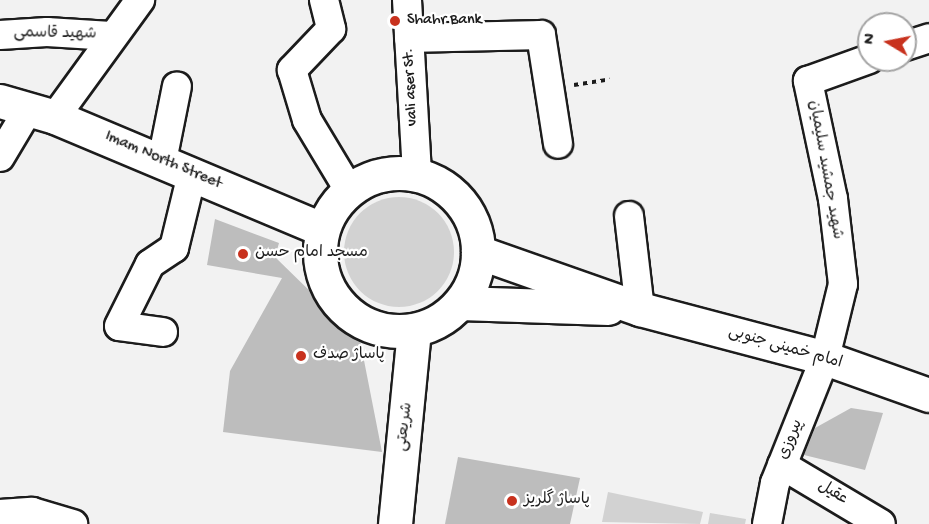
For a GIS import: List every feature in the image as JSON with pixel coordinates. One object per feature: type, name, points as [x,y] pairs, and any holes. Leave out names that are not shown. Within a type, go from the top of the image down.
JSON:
[{"type":"main road","name":"Imam North Street","points":[[27,109],[162,161],[322,229]]},
{"type":"main road","points":[[393,172],[417,174],[441,184],[461,202],[474,226],[478,252],[470,288],[460,303],[439,321],[414,330],[387,331],[361,322],[340,305],[325,283],[319,256],[322,229],[333,208],[349,190],[369,178],[393,172]]},
{"type":"main road","points":[[478,252],[640,309]]},
{"type":"main road","points":[[460,303],[640,309]]},
{"type":"main road","name":"امام خمینی جنوبی","points":[[640,309],[825,358],[929,395]]},
{"type":"main road","name":"شریعتی","points":[[395,524],[414,330]]},
{"type":"street","points":[[0,156],[27,109],[111,36],[140,0]]},
{"type":"street","points":[[324,0],[331,29],[292,70],[307,120],[349,190]]},
{"type":"street","name":"vali aser St.","points":[[406,0],[417,174]]},
{"type":"street","name":"شهید قاسمی","points":[[0,35],[47,32],[111,36]]},
{"type":"street","points":[[409,38],[541,35],[558,144]]},
{"type":"street","name":"شهید جمشید سلیمیان","points":[[825,358],[843,284],[833,199],[808,81],[857,63]]},
{"type":"street","points":[[162,161],[177,86]]},
{"type":"street","points":[[163,332],[119,326],[150,264],[174,248],[192,174]]},
{"type":"street","points":[[629,216],[640,309]]},
{"type":"street","name":"پیروزی","points":[[767,524],[782,465],[825,358]]},
{"type":"street","name":"عقیل","points":[[782,465],[881,524]]},
{"type":"street","points":[[0,514],[33,512],[73,524]]},
{"type":"path","points":[[550,90],[610,79]]},
{"type":"shaded area","points":[[399,197],[420,201],[438,213],[450,231],[454,252],[450,273],[438,291],[420,303],[399,307],[378,303],[360,291],[348,273],[344,252],[348,231],[360,213],[378,201]]},
{"type":"shaded area","points":[[608,492],[703,512],[700,524],[602,522]]},
{"type":"shaded area","points":[[710,513],[746,519],[745,524],[708,524]]},
{"type":"building","name":"پاساژ صدف","points":[[215,219],[279,243],[275,257],[360,340],[382,452],[223,432],[230,371],[282,278],[207,265]]},
{"type":"building","points":[[851,408],[883,413],[865,470],[804,455],[815,428]]},
{"type":"building","name":"پاساژ گلریز","points":[[458,457],[580,478],[570,524],[445,524]]},
{"type":"place","name":"Shahr Bank","points":[[395,21]]},
{"type":"place","name":"مسجد امام حسن","points":[[243,254]]},
{"type":"place","name":"پاساژ صدف","points":[[301,356]]},
{"type":"place","name":"پاساژ گلریز","points":[[512,501]]}]
